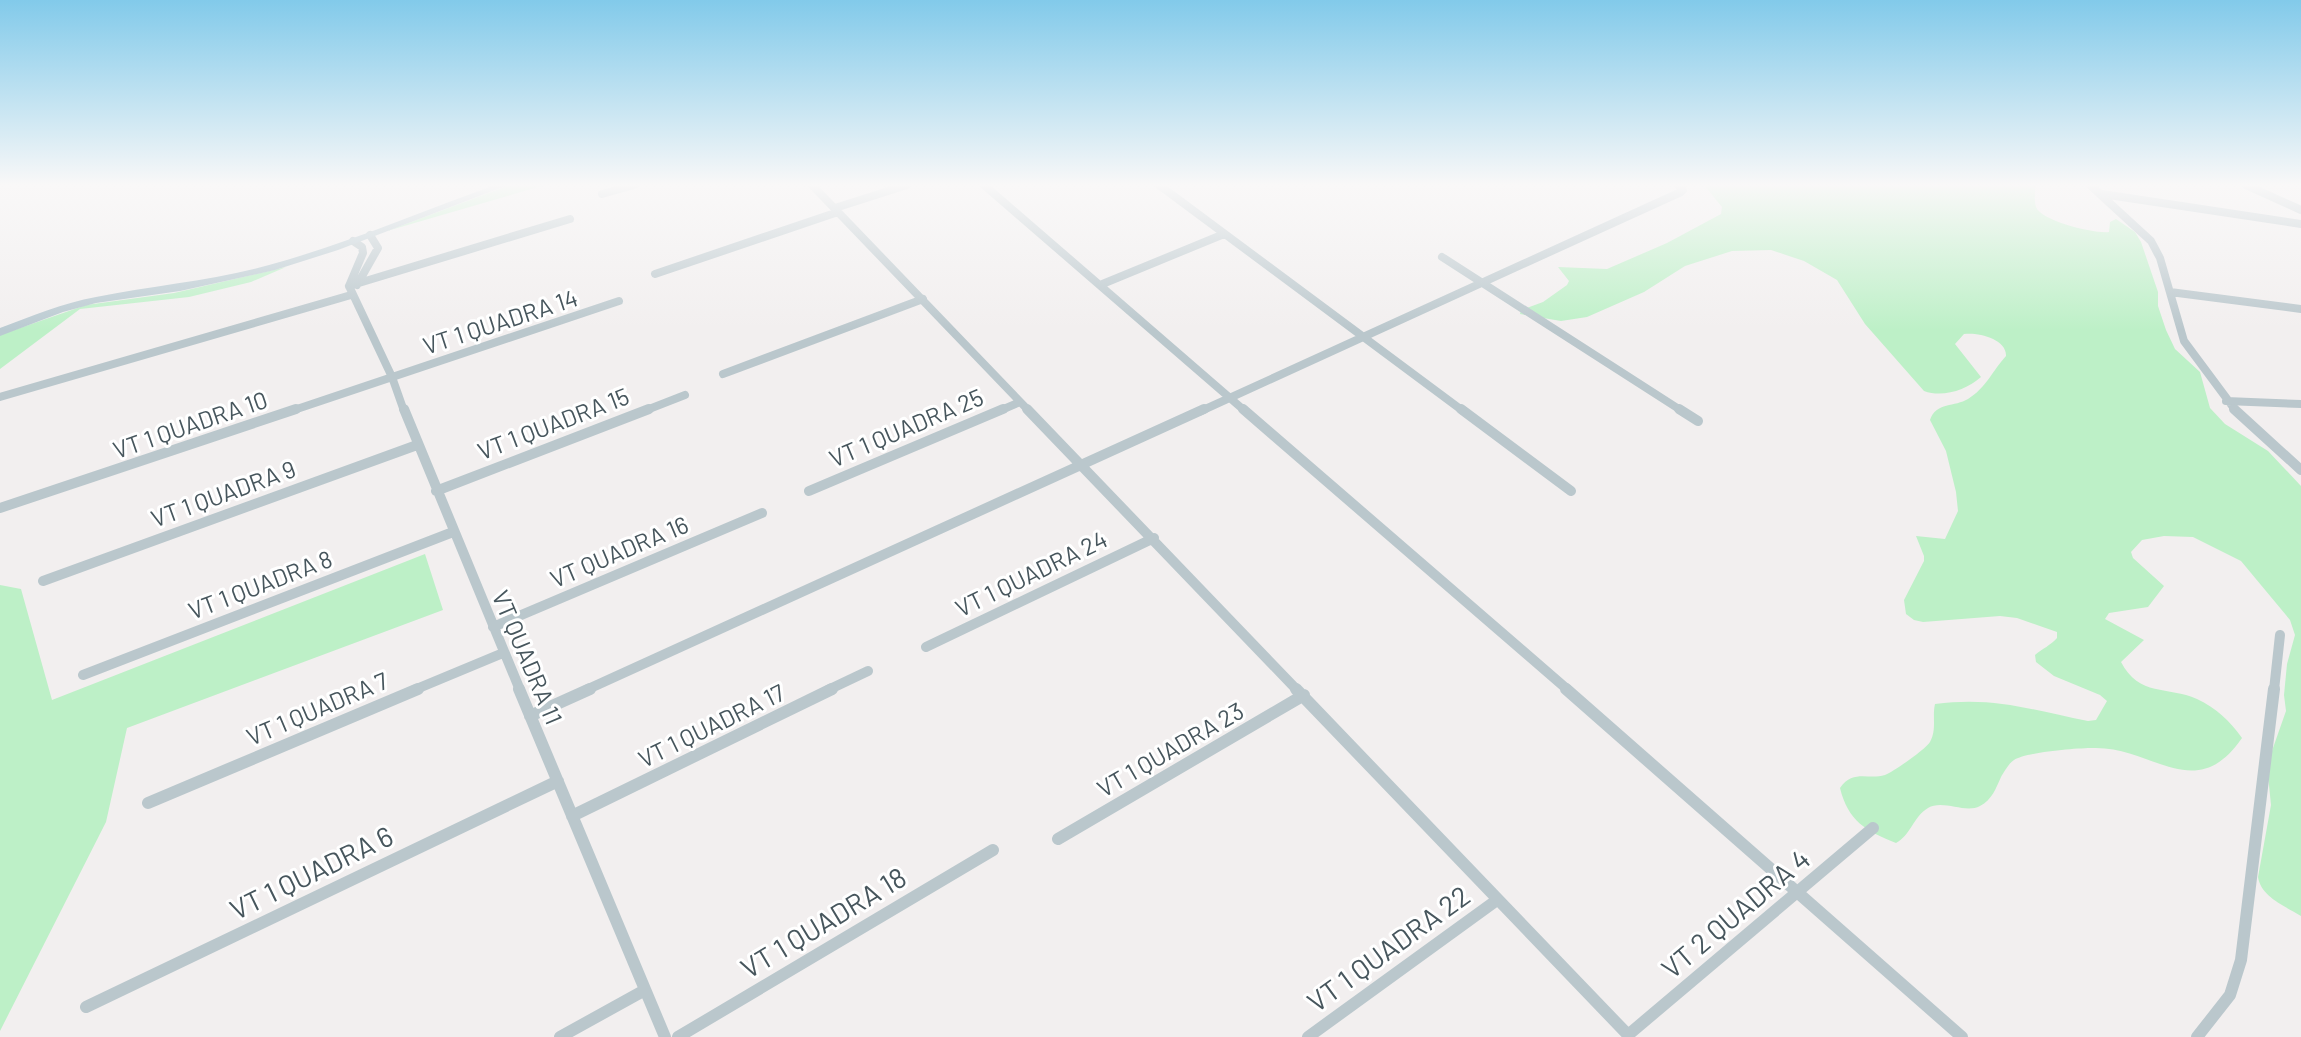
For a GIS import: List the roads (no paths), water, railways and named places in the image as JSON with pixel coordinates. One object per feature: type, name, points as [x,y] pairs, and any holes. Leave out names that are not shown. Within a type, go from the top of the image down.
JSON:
[{"type":"street","points":[[0,332],[59,309],[96,300],[180,288],[271,268],[374,233]]},
{"type":"street","points":[[0,397],[525,233]]},
{"type":"street","points":[[655,274],[770,233]]},
{"type":"street","points":[[859,233],[1629,1036]]},
{"type":"street","points":[[1040,233],[1962,1037]]},
{"type":"street","points":[[530,716],[1364,338],[1586,233]]},
{"type":"street","points":[[2143,233],[2151,241],[2160,258],[2184,341],[2226,401],[2258,433],[2286,453],[2301,470]]},
{"type":"street","points":[[1100,285],[1224,234],[1571,491]]},
{"type":"street","points":[[370,235],[378,248]]},
{"type":"street","points":[[352,289],[363,253],[362,247],[353,241]]},
{"type":"street","points":[[352,289],[378,248]]},
{"type":"street","points":[[363,253],[378,248]]},
{"type":"street","points":[[1442,257],[1698,421]]},
{"type":"street","name":"VT QUADRA 11","points":[[352,289],[392,377],[417,445],[664,1037]]},
{"type":"street","points":[[2170,292],[2301,309]]},
{"type":"street","points":[[723,374],[923,299]]},
{"type":"street","name":"VT 1 QUADRA 14","points":[[392,377],[619,301]]},
{"type":"street","name":"VT 1 QUADRA 10","points":[[0,508],[392,377]]},
{"type":"street","name":"VT 1 QUADRA 15","points":[[436,491],[685,395]]},
{"type":"street","points":[[2226,401],[2301,404]]},
{"type":"street","name":"VT 1 QUADRA 25","points":[[809,491],[1020,402]]},
{"type":"street","name":"VT 1 QUADRA 9","points":[[43,581],[417,445]]},
{"type":"street","name":"VT QUADRA 16","points":[[493,627],[762,513]]},
{"type":"street","name":"VT 1 QUADRA 8","points":[[83,675],[453,532]]},
{"type":"street","name":"VT 1 QUADRA 24","points":[[926,647],[1154,538]]},
{"type":"street","points":[[2197,1037],[2221,1010],[2235,986],[2244,943],[2280,635]]},
{"type":"street","name":"VT 1 QUADRA 7","points":[[148,803],[503,653]]},
{"type":"street","name":"VT 1 QUADRA 17","points":[[572,816],[868,671]]},
{"type":"street","name":"VT 1 QUADRA 23","points":[[1058,839],[1304,695]]},
{"type":"street","name":"VT 1 QUADRA 6","points":[[86,1007],[558,781]]},
{"type":"street","name":"VT 2 QUADRA 4","points":[[1629,1036],[1873,828]]},
{"type":"street","name":"VT 1 QUADRA 18","points":[[678,1037],[993,850]]},
{"type":"street","name":"VT 1 QUADRA 22","points":[[1308,1037],[1497,900]]},
{"type":"street","points":[[560,1037],[645,990]]}]
